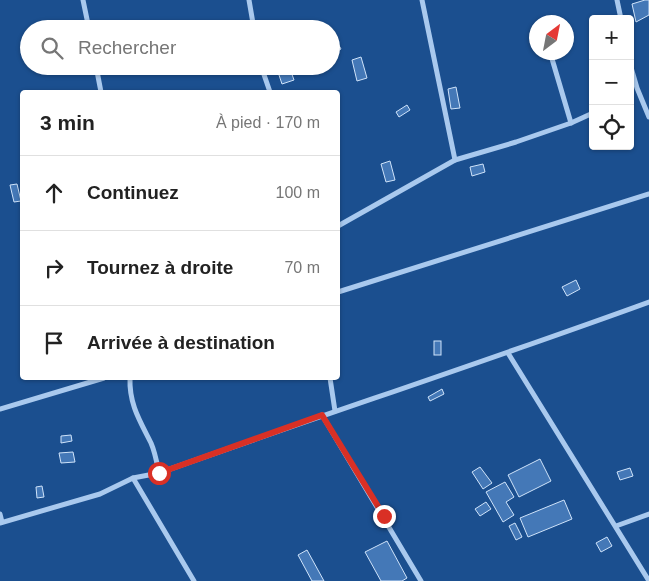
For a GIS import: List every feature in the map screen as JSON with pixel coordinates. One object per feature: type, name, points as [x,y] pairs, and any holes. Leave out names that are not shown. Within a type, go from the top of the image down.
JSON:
[{"type":"street","points":[[83,0],[87,20]]},
{"type":"street","points":[[249,0],[252,20]]},
{"type":"street","points":[[422,0],[455,160]]},
{"type":"street","points":[[616,0],[619,15]]},
{"type":"street","points":[[552,60],[571,123]]},
{"type":"street","points":[[98,75],[101,90]]},
{"type":"street","points":[[264,75],[269,90]]},
{"type":"street","points":[[634,78],[649,117]]},
{"type":"street","points":[[340,225],[455,160],[571,123],[589,115]]},
{"type":"street","points":[[340,291],[649,194]]},
{"type":"street","points":[[0,514],[1,523],[100,494],[133,478],[159,473],[322,415],[508,353],[649,302]]},
{"type":"street","points":[[508,353],[649,579]]},
{"type":"street","points":[[0,409],[97,380]]},
{"type":"street","points":[[130,380],[132,403],[151,444],[159,473]]},
{"type":"street","points":[[330,380],[335,411]]},
{"type":"street","points":[[322,415],[421,581]]},
{"type":"street","points":[[133,478],[194,581]]},
{"type":"street","points":[[616,526],[649,514]]},
{"type":"building","points":[[649,0],[649,15],[636,22],[632,4]]},
{"type":"building","points":[[361,57],[367,78],[357,81],[352,60]]},
{"type":"building","points":[[279,75],[292,75],[294,80],[282,84]]},
{"type":"building","points":[[456,87],[460,108],[451,109],[448,89]]},
{"type":"building","points":[[407,105],[410,110],[399,117],[396,112]]},
{"type":"building","points":[[390,161],[395,180],[386,182],[381,164]]},
{"type":"building","points":[[483,164],[485,172],[472,176],[470,167]]},
{"type":"building","points":[[17,184],[20,201],[14,202],[10,185]]},
{"type":"building","points":[[576,280],[580,289],[567,296],[562,287]]},
{"type":"building","points":[[434,341],[441,341],[441,355],[434,355]]},
{"type":"building","points":[[442,389],[444,394],[430,401],[428,397]]},
{"type":"building","points":[[71,435],[72,441],[61,443],[61,436]]},
{"type":"building","points":[[73,452],[75,462],[61,463],[59,453]]},
{"type":"building","points":[[540,459],[551,481],[519,497],[508,475]]},
{"type":"building","points":[[480,467],[492,483],[483,489],[472,472]]},
{"type":"building","points":[[630,468],[633,476],[620,480],[617,472]]},
{"type":"building","points":[[505,482],[514,497],[506,502],[514,515],[503,522],[486,492]]},
{"type":"building","points":[[42,486],[44,497],[37,498],[36,487]]},
{"type":"building","points":[[564,500],[572,519],[528,537],[520,518]]},
{"type":"building","points":[[486,502],[491,509],[480,516],[475,509]]},
{"type":"building","points":[[515,523],[522,537],[516,540],[509,526]]},
{"type":"building","points":[[607,537],[612,546],[601,552],[596,543]]},
{"type":"building","points":[[387,541],[407,578],[402,581],[381,581],[365,552]]},
{"type":"building","points":[[307,550],[324,581],[312,581],[298,555]]},
{"type":"route","points":[[159,473],[322,415],[384,516]]}]
